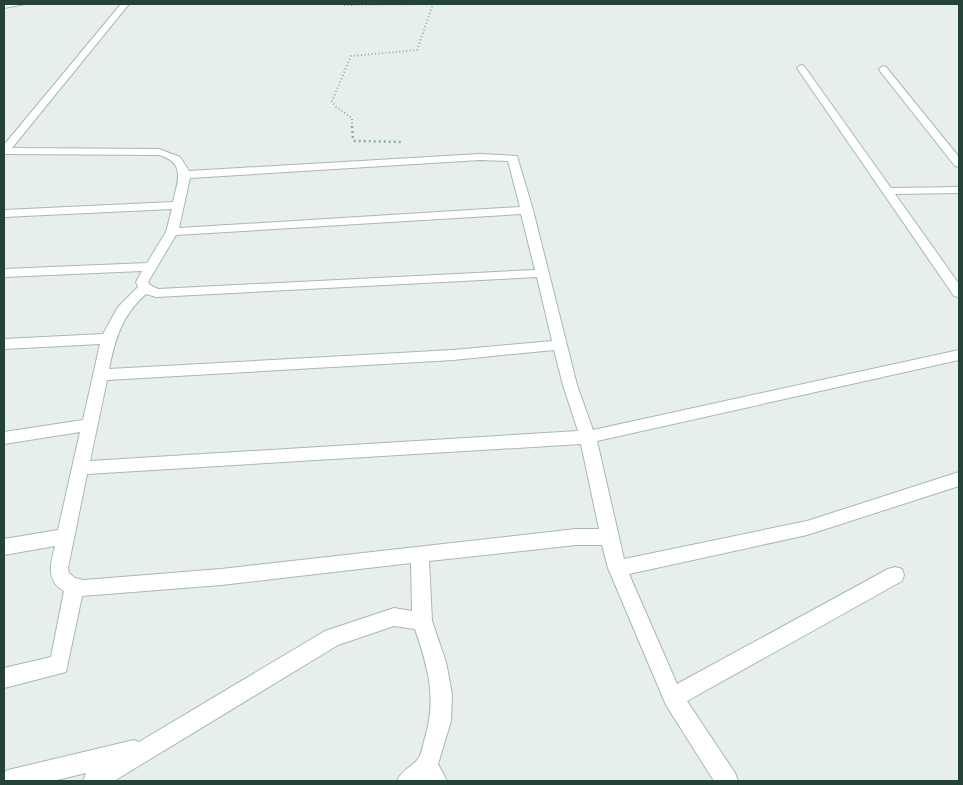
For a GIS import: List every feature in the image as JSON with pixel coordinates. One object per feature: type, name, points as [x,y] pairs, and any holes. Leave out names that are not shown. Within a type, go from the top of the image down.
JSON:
[{"type":"street","points":[[4,6],[21,4]]},
{"type":"street","points":[[4,151],[125,4]]},
{"type":"street","points":[[801,68],[959,293]]},
{"type":"street","points":[[884,69],[959,164]]},
{"type":"street","points":[[4,132],[18,132]]},
{"type":"street","points":[[4,151],[159,152],[172,155],[181,161],[185,175],[172,232],[142,282],[145,288],[156,293],[543,273]]},
{"type":"street","points":[[185,175],[511,157],[515,160],[570,384],[588,437],[617,568],[673,698],[726,781]]},
{"type":"street","points":[[888,191],[959,190]]},
{"type":"street","points":[[4,213],[178,205]]},
{"type":"street","points":[[172,232],[527,210]]},
{"type":"street","points":[[4,273],[150,267]]},
{"type":"street","points":[[145,288],[126,304],[116,318],[108,339],[59,568],[60,576],[64,582],[74,587],[84,588],[221,578],[576,537],[609,537]]},
{"type":"street","points":[[4,344],[108,339]]},
{"type":"street","points":[[100,375],[453,355],[561,345]]},
{"type":"street","points":[[80,468],[588,437],[959,355]]},
{"type":"street","points":[[4,438],[89,425]]},
{"type":"street","points":[[617,568],[807,528],[959,479]]},
{"type":"street","points":[[4,547],[66,536]]},
{"type":"street","points":[[408,781],[432,774],[442,703],[440,683],[422,621],[420,555]]},
{"type":"street","points":[[673,698],[895,575]]},
{"type":"street","points":[[4,678],[59,666],[74,587]]},
{"type":"street","points":[[94,781],[332,638],[394,617],[422,621]]},
{"type":"street","points":[[8,781],[148,747]]},
{"type":"path","points":[[344,5],[434,4],[419,48],[410,52],[351,56],[332,100],[335,107],[346,112],[352,118],[353,140],[407,142]]}]
